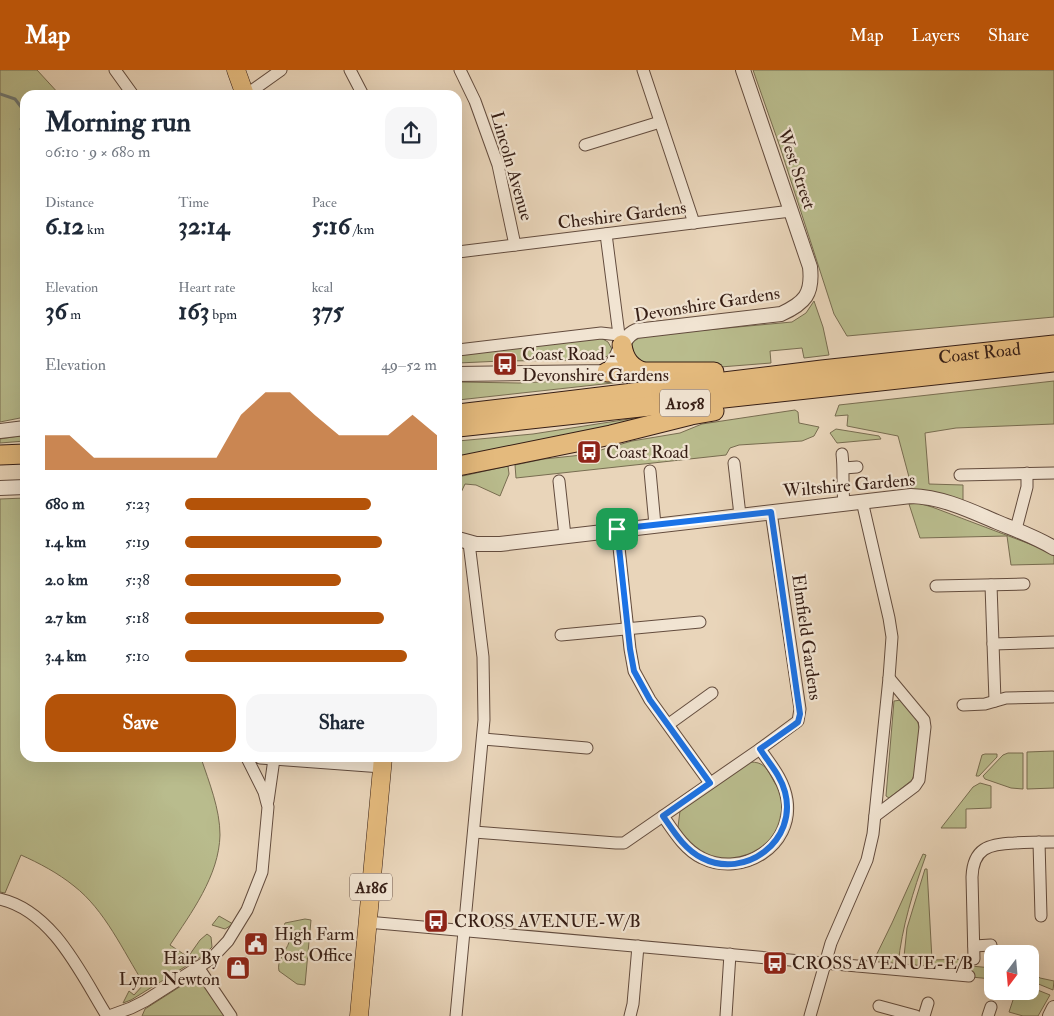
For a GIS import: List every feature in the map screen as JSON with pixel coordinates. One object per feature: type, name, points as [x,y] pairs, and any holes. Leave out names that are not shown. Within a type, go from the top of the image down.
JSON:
[{"type":"highway","points":[[622,340],[623,352],[628,362],[645,372]]},
{"type":"highway","name":"Coast Road","points":[[462,414],[822,370],[1054,345]]},
{"type":"highway","name":"Coast Road","points":[[462,427],[1054,362]]},
{"type":"highway","points":[[607,372],[822,370]]},
{"type":"highway","points":[[462,465],[612,435],[692,415],[912,378]]},
{"type":"highway","points":[[0,455],[20,454]]},
{"type":"highway","points":[[0,467],[20,466]]},
{"type":"main road","points":[[236,70],[243,90]]},
{"type":"main road","name":"A186","points":[[359,1016],[383,762]]},
{"type":"street","points":[[115,70],[129,90]]},
{"type":"street","points":[[252,90],[281,70]]},
{"type":"street","points":[[350,70],[360,90]]},
{"type":"street","name":"Lincoln Avenue","points":[[460,70],[475,101],[498,165],[516,245]]},
{"type":"street","points":[[643,70],[694,223]]},
{"type":"street","name":"West Street","points":[[743,70],[810,267],[812,282]]},
{"type":"street","points":[[585,145],[660,122]]},
{"type":"street","name":"Cheshire Gardens","points":[[462,252],[791,211]]},
{"type":"street","points":[[606,234],[622,340]]},
{"type":"street","name":"Devonshire Gardens","points":[[607,372],[616,361],[622,340],[636,331],[781,314],[798,307],[807,296],[812,282]]},
{"type":"street","name":"Devonshire Gardens","points":[[462,350],[602,333],[622,340]]},
{"type":"street","points":[[462,374],[607,372]]},
{"type":"street","points":[[0,431],[20,429]]},
{"type":"street","points":[[842,454],[844,503]]},
{"type":"street","points":[[734,463],[740,516]]},
{"type":"street","points":[[844,468],[856,467]]},
{"type":"street","points":[[650,471],[655,525]]},
{"type":"street","points":[[1016,529],[1027,487],[1027,473]]},
{"type":"street","points":[[960,475],[1054,473]]},
{"type":"street","points":[[559,481],[565,536]]},
{"type":"street","points":[[0,488],[20,487]]},
{"type":"street","name":"Wiltshire Gardens","points":[[464,541],[490,545],[911,496],[933,498],[961,507],[1016,529],[1054,548]]},
{"type":"street","points":[[810,1016],[834,936],[868,860],[872,845],[889,678],[891,629],[862,501]]},
{"type":"street","name":"Elmfield Gardens","points":[[474,832],[620,843],[630,840],[798,722],[800,714],[771,512]]},
{"type":"street","points":[[617,529],[634,671],[645,692],[710,783]]},
{"type":"street","points":[[456,1016],[483,739],[485,695],[483,657],[464,541]]},
{"type":"street","points":[[936,586],[1024,584]]},
{"type":"street","points":[[991,585],[995,700]]},
{"type":"street","points":[[562,635],[700,622]]},
{"type":"street","points":[[993,644],[1054,642]]},
{"type":"street","points":[[875,816],[915,786],[921,775],[924,720],[889,678]]},
{"type":"street","points":[[669,724],[712,693]]},
{"type":"street","points":[[963,705],[985,704],[1006,698],[1052,697]]},
{"type":"street","points":[[483,739],[587,748]]},
{"type":"street","points":[[663,816],[689,850],[703,859],[727,865],[746,862],[758,857],[773,844],[780,834],[785,822],[787,809],[783,786],[760,749]]},
{"type":"street","points":[[249,762],[268,801]]},
{"type":"street","points":[[0,912],[2,899],[33,915],[53,933],[108,1016],[133,1012],[217,953],[228,941],[247,910],[259,882],[264,859],[268,801],[273,762]]},
{"type":"street","points":[[1039,842],[1041,916]]},
{"type":"street","points":[[974,959],[972,877],[976,858],[982,851],[994,844],[1054,842]]},
{"type":"street","points":[[367,922],[969,976]]},
{"type":"street","points":[[974,946],[984,945]]},
{"type":"street","points":[[630,1016],[633,1004],[638,946]]},
{"type":"street","points":[[726,1016],[730,954]]},
{"type":"street","points":[[198,967],[231,1016]]},
{"type":"street","points":[[924,1016],[928,1004]]},
{"type":"street","points":[[879,1006],[916,1016]]},
{"type":"street","points":[[1050,1016],[1054,1008]]},
{"type":"green space","points":[[0,70],[37,70],[55,90],[20,90],[20,418],[0,422]]},
{"type":"green space","points":[[753,70],[1054,70],[1054,317],[847,336],[834,314]]},
{"type":"green space","points":[[814,301],[823,327],[829,355],[804,358],[802,348],[770,351],[771,363],[695,369],[654,368],[628,356],[632,341],[640,336],[792,322],[806,313]]},
{"type":"green space","points":[[601,338],[608,342],[613,351],[601,360],[462,363],[462,354]]},
{"type":"green space","points":[[601,379],[640,380],[462,400],[462,382],[519,383]]},
{"type":"green space","points":[[1054,381],[1054,424],[956,428],[925,433],[929,484],[963,485],[963,502],[913,492],[898,436],[847,426],[848,415],[835,416],[839,405]]},
{"type":"green space","points":[[795,410],[798,412],[799,423],[819,427],[814,436],[802,441],[739,445],[730,448],[726,455],[516,478],[515,465],[544,459],[582,455],[589,457],[601,450],[632,441],[680,433],[702,424]]},
{"type":"green space","points":[[642,417],[643,421],[462,460],[462,441],[533,434]]},
{"type":"green space","points":[[836,429],[879,436],[881,439],[837,443],[830,433]]},
{"type":"green space","points":[[20,436],[20,441],[0,443],[0,439]]},
{"type":"green space","points":[[508,466],[509,474],[500,496],[476,485],[465,484],[462,490],[462,476]]},
{"type":"green space","points":[[20,498],[20,762],[202,762],[214,796],[220,825],[215,865],[187,920],[170,945],[188,957],[200,940],[207,934],[211,937],[212,947],[204,955],[123,1003],[129,991],[134,995],[144,984],[113,932],[85,896],[68,881],[21,855],[5,893],[0,892],[0,499]]},
{"type":"green space","points":[[918,503],[1043,549],[1054,556],[1054,564],[1011,565],[1007,536],[920,538],[909,504]]},
{"type":"green space","points":[[901,700],[917,719],[920,731],[917,767],[912,780],[889,798],[886,796],[894,701]]},
{"type":"green space","points":[[1054,751],[1054,788],[1027,789],[1027,752]]},
{"type":"green space","points":[[1023,753],[1023,789],[1011,788],[985,779],[983,776],[1003,755]]},
{"type":"green space","points":[[997,754],[997,757],[979,776],[976,776],[982,755]]},
{"type":"green space","points":[[750,762],[761,764],[766,768],[782,795],[782,810],[775,832],[767,843],[756,852],[744,857],[731,859],[717,858],[704,854],[690,843],[678,827],[680,811]]},
{"type":"green space","points":[[980,783],[991,786],[991,808],[966,809],[966,828],[941,828],[973,787]]},
{"type":"green space","points":[[923,854],[926,855],[909,909],[898,965],[873,962],[892,923]]},
{"type":"green space","points":[[925,869],[927,869],[932,960],[968,959],[968,971],[903,966],[907,928]]},
{"type":"green space","points":[[219,916],[233,924],[225,929],[212,925]]},
{"type":"green space","points":[[305,919],[311,920],[305,985],[297,984],[279,971],[279,965],[290,937],[289,932],[284,926],[285,923]]},
{"type":"green space","points":[[971,966],[984,967],[984,978],[971,977]]},
{"type":"green space","points":[[1039,977],[1054,981],[1053,990],[1039,984]]},
{"type":"green space","points":[[192,979],[202,980],[225,1016],[142,1016],[145,1009]]},
{"type":"green space","points":[[1039,991],[1050,995],[1038,1016],[1023,1016],[1009,1012],[1013,1000],[1039,1000]]},
{"type":"waterway","points":[[0,94],[15,99],[20,106]]},
{"type":"place","name":"Coast Road - Devonshire Gardens","points":[[505,364]]},
{"type":"place","name":"Coast Road","points":[[589,452]]},
{"type":"place","name":"CROSS AVENUE-W/B","points":[[436,921]]},
{"type":"place","name":"High Farm Post Office","points":[[256,944]]},
{"type":"place","name":"CROSS AVENUE-E/B","points":[[775,963]]},
{"type":"place","name":"Hair By Lynn Newton","points":[[238,968]]},
{"type":"route","points":[[771,512],[800,714],[798,722],[760,749],[780,779],[786,793],[787,816],[783,829],[777,839],[764,854],[753,860],[727,865],[703,859],[689,850],[663,816],[710,783],[650,700],[634,671],[617,529],[771,512]]}]
